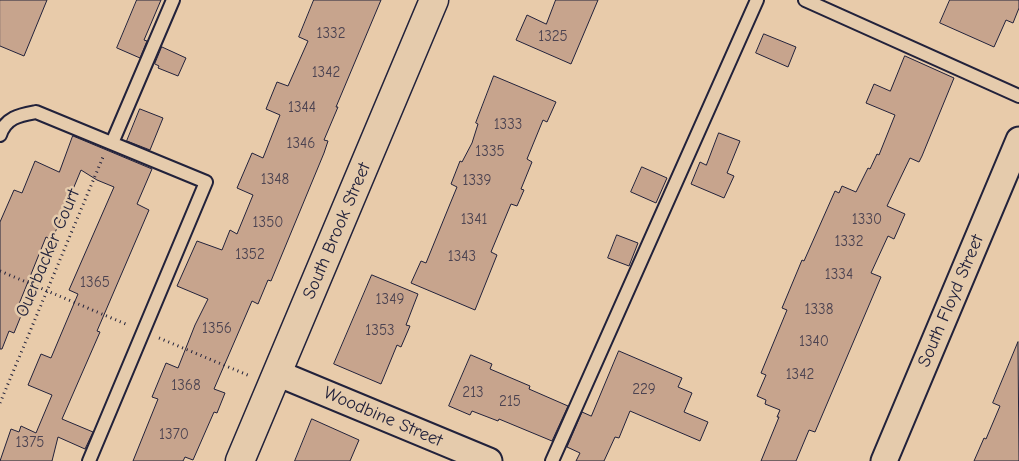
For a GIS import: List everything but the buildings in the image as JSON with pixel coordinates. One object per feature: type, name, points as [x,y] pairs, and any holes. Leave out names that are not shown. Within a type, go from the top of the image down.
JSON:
[{"type":"street","name":"South Brook Street","points":[[240,461],[434,0]]},
{"type":"street","name":"South Floyd Street","points":[[884,461],[1019,140]]},
{"type":"street","name":"Woodbine Street","points":[[277,373],[462,456],[488,461]]},
{"type":"lane","points":[[110,143],[173,0]]},
{"type":"lane","points":[[552,461],[757,0]]},
{"type":"lane","points":[[805,0],[1019,96]]},
{"type":"lane","points":[[0,135],[2,130],[15,116],[36,112],[206,182],[89,461]]},
{"type":"path","name":"Ouerbacker Court","points":[[0,403],[110,143]]},
{"type":"path","points":[[0,271],[240,372]]}]
